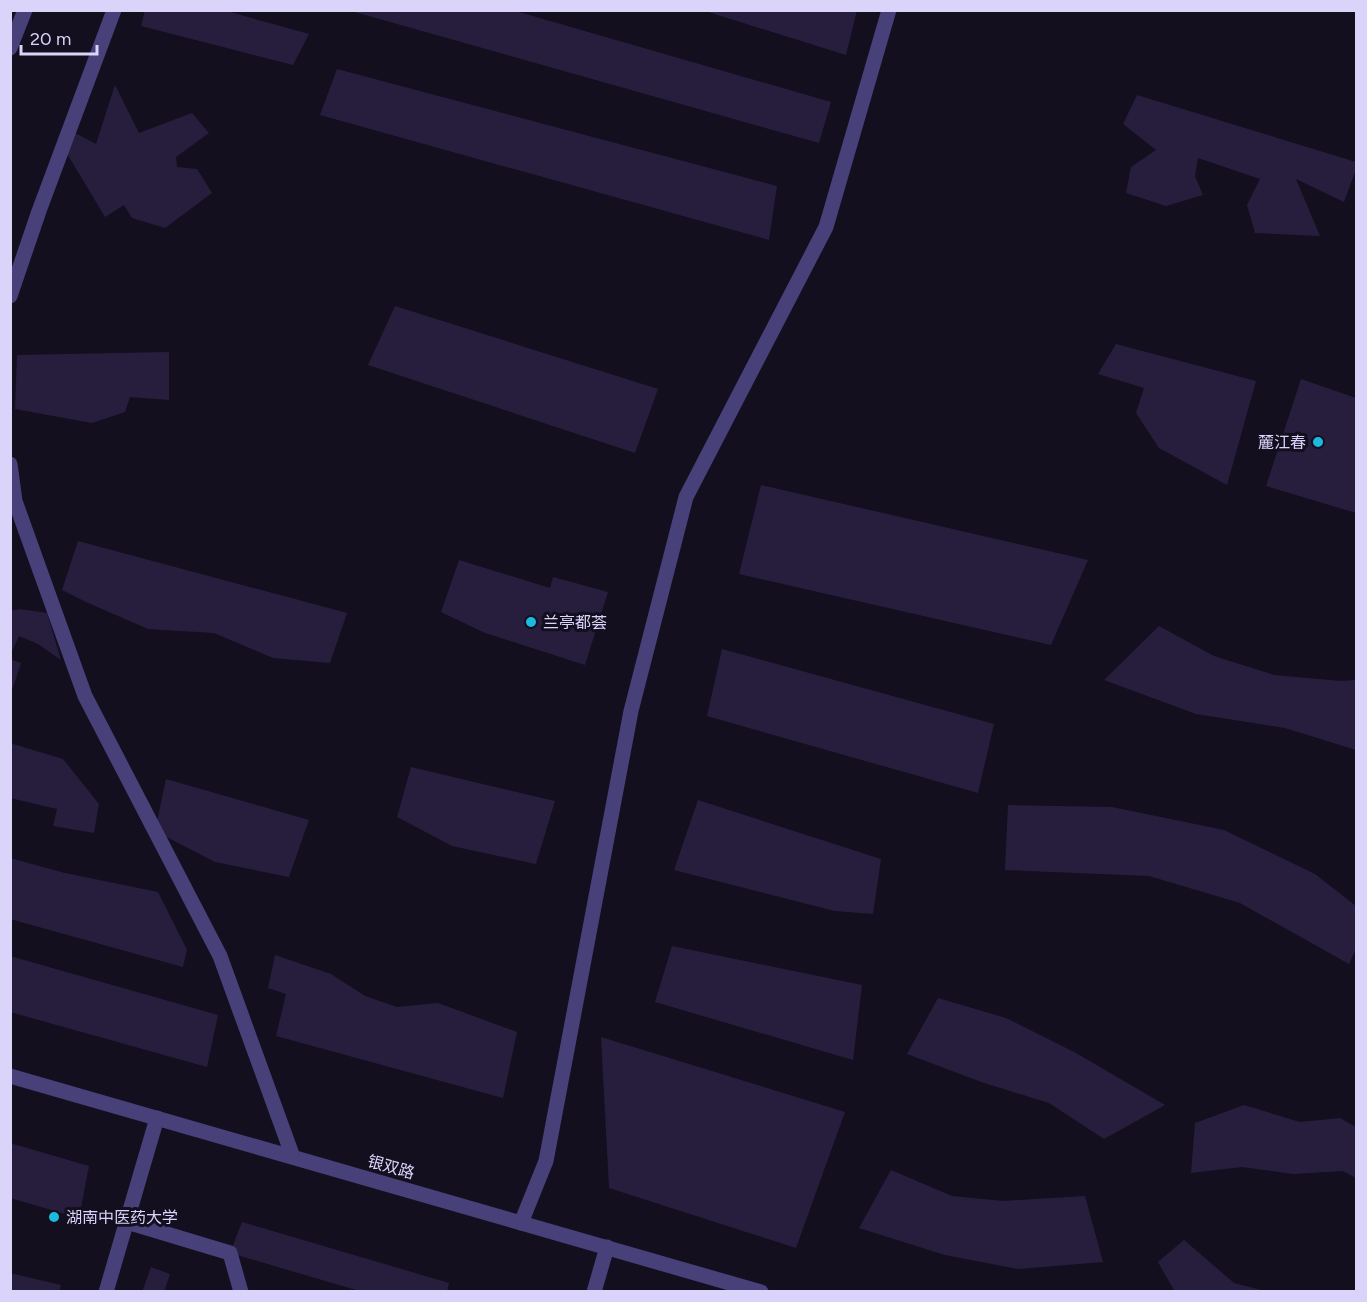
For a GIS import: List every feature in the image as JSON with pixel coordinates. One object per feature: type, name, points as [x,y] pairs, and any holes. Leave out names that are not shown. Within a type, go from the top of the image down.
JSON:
[{"type":"street","points":[[10,48],[24,10]]},
{"type":"street","points":[[10,296],[114,10]]},
{"type":"street","points":[[521,1223],[546,1161],[631,711],[686,497],[826,227],[889,10]]},
{"type":"street","points":[[10,464],[15,501],[85,696],[220,956],[293,1158]]},
{"type":"street","name":"银双路","points":[[10,1076],[761,1292]]},
{"type":"street","points":[[106,1292],[157,1118]]},
{"type":"street","points":[[127,1221],[230,1253],[241,1292]]},
{"type":"street","points":[[594,1292],[607,1247]]},
{"type":"building","points":[[145,10],[223,10],[309,34],[293,65],[141,26]]},
{"type":"building","points":[[512,10],[831,102],[819,143],[351,11]]},
{"type":"building","points":[[702,10],[857,10],[846,55]]},
{"type":"building","points":[[337,69],[777,186],[769,240],[320,115]]},
{"type":"building","points":[[115,85],[139,133],[192,113],[209,133],[176,157],[177,167],[197,169],[212,193],[165,228],[132,218],[124,205],[105,217],[59,140],[75,133],[96,144]]},
{"type":"building","points":[[1137,95],[1356,162],[1356,169],[1344,202],[1296,179],[1320,236],[1255,233],[1247,205],[1260,179],[1198,158],[1195,176],[1203,195],[1166,206],[1126,193],[1131,167],[1156,150],[1123,124]]},
{"type":"building","points":[[395,306],[658,389],[635,453],[368,365]]},
{"type":"building","points":[[1116,344],[1256,381],[1227,485],[1159,448],[1136,413],[1144,388],[1098,374]]},
{"type":"building","points":[[169,352],[169,400],[130,397],[125,412],[92,423],[15,409],[17,355]]},
{"type":"building","name":"麓江春","points":[[1301,379],[1356,398],[1356,513],[1266,486]]},
{"type":"building","points":[[761,485],[1088,560],[1051,645],[739,574]]},
{"type":"building","points":[[78,541],[347,613],[330,663],[273,658],[214,633],[148,629],[86,602],[62,590]]},
{"type":"building","name":"兰亭都荟","points":[[459,560],[550,588],[553,577],[608,592],[585,665],[485,633],[441,612]]},
{"type":"building","points":[[20,609],[47,613],[61,660],[38,644],[19,636],[10,655],[10,611]]},
{"type":"building","points":[[1159,626],[1214,656],[1274,675],[1341,681],[1356,680],[1356,750],[1285,728],[1196,714],[1104,680]]},
{"type":"building","points":[[722,649],[994,724],[978,793],[707,716]]},
{"type":"building","points":[[10,659],[21,663],[11,693],[10,693]]},
{"type":"building","points":[[10,743],[63,759],[99,804],[94,833],[53,826],[57,809],[10,798]]},
{"type":"building","points":[[411,767],[555,801],[536,864],[452,846],[397,817]]},
{"type":"building","points":[[166,779],[309,820],[289,877],[215,862],[155,831]]},
{"type":"building","points":[[698,800],[881,859],[873,914],[835,911],[674,870]]},
{"type":"building","points":[[1008,805],[1112,807],[1224,830],[1315,874],[1356,906],[1356,949],[1349,964],[1240,903],[1149,876],[1005,870]]},
{"type":"building","points":[[10,858],[65,873],[158,892],[187,950],[183,967],[10,919]]},
{"type":"building","points":[[672,946],[862,985],[853,1060],[655,1002]]},
{"type":"building","points":[[275,955],[331,974],[365,996],[397,1007],[438,1003],[517,1032],[503,1098],[276,1036],[286,994],[268,988]]},
{"type":"building","points":[[10,956],[218,1015],[207,1067],[10,1012]]},
{"type":"building","points":[[938,998],[1006,1018],[1076,1053],[1165,1105],[1104,1139],[1049,1103],[984,1083],[907,1054]]},
{"type":"building","points":[[601,1037],[845,1112],[796,1248],[609,1188]]},
{"type":"building","points":[[1244,1105],[1300,1122],[1340,1118],[1356,1127],[1356,1178],[1343,1171],[1293,1174],[1242,1167],[1191,1173],[1195,1123]]},
{"type":"building","points":[[10,1143],[89,1166],[79,1218],[10,1198]]},
{"type":"building","points":[[891,1170],[952,1196],[1003,1201],[1085,1196],[1103,1262],[1018,1269],[945,1255],[859,1228]]},
{"type":"building","points":[[242,1222],[449,1283],[447,1292],[363,1292],[230,1253]]},
{"type":"building","points":[[1184,1240],[1234,1283],[1269,1292],[1175,1292],[1158,1262]]},
{"type":"building","points":[[151,1267],[170,1274],[164,1292],[142,1292]]},
{"type":"building","points":[[10,1273],[61,1285],[59,1292],[10,1292]]},
{"type":"place","name":"麓江春","points":[[1318,442]]},
{"type":"place","name":"兰亭都荟","points":[[531,622]]},
{"type":"place","name":"湖南中医药大学","points":[[54,1217]]}]
